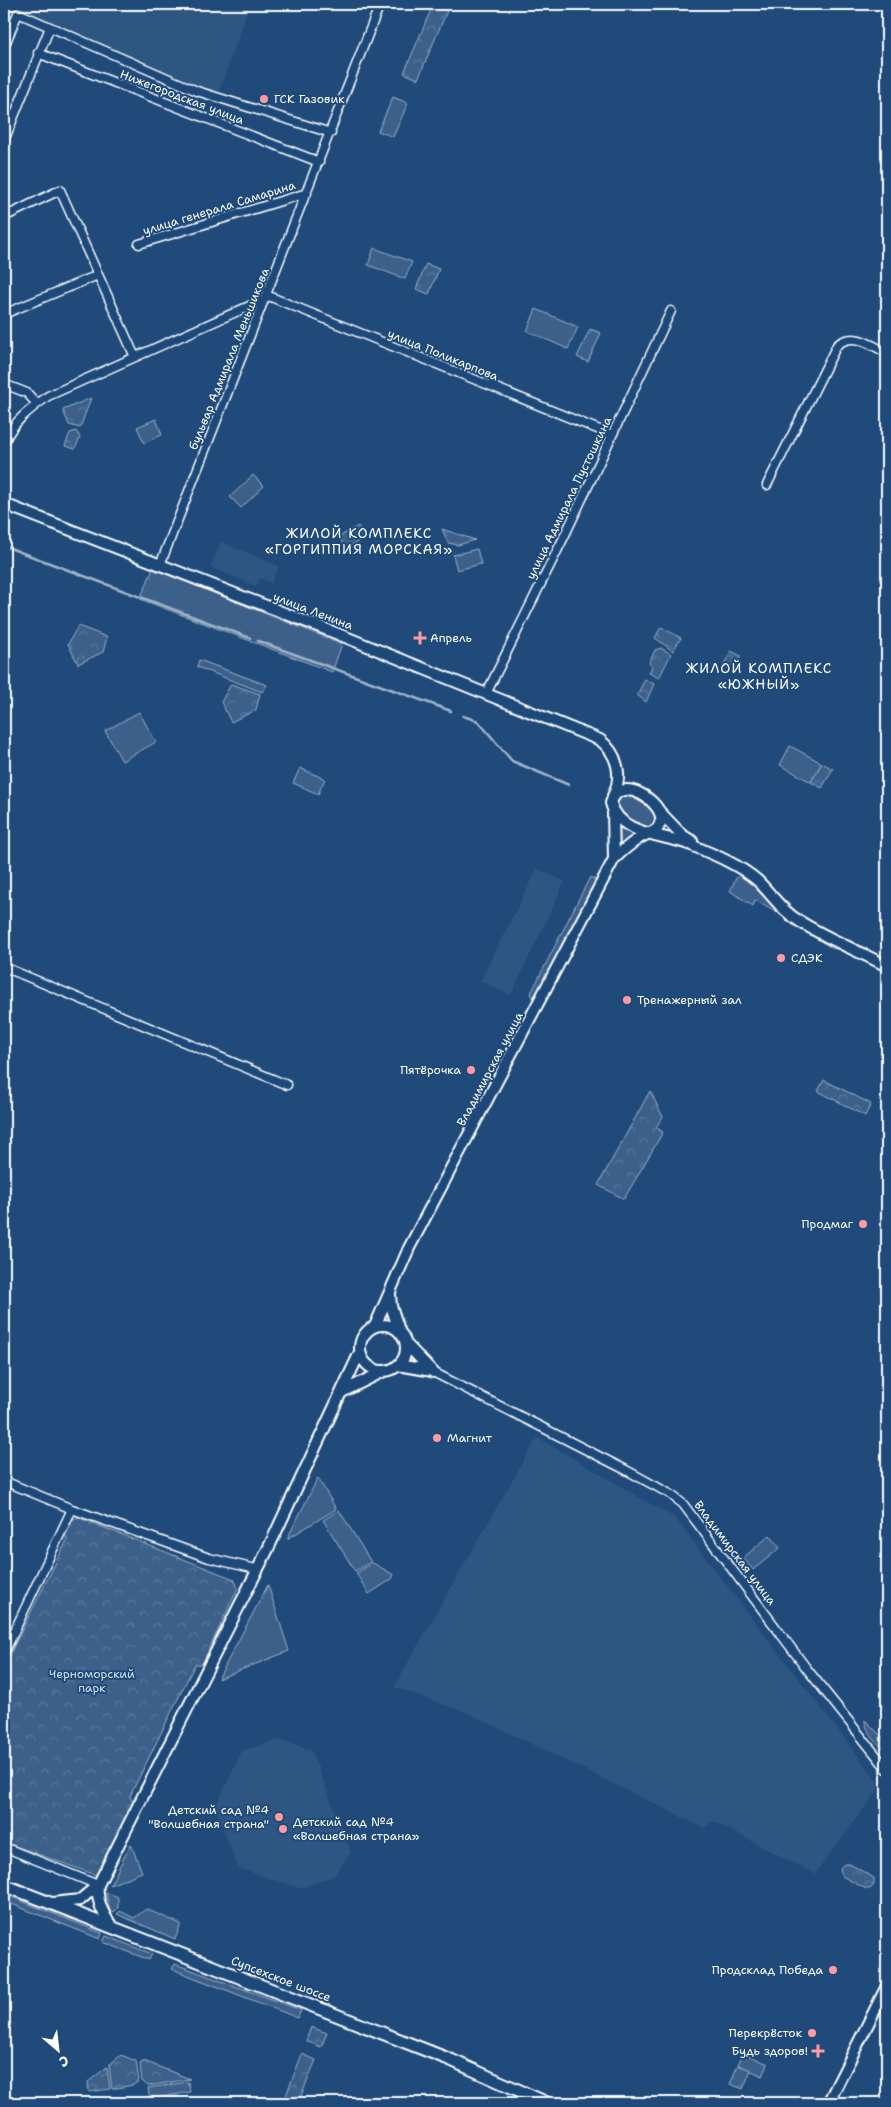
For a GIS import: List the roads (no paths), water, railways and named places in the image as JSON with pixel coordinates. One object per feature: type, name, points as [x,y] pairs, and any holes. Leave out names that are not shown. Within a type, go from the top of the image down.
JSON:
[{"type":"main road","name":"Супсехское шоссе","points":[[4,1884],[451,2060],[547,2103]]},
{"type":"street","name":"бульвар Адмирала Меньшикова","points":[[160,565],[380,4]]},
{"type":"street","points":[[4,47],[18,13],[197,90],[331,133]]},
{"type":"street","points":[[4,141],[50,27]]},
{"type":"street","name":"Нижегородская улица","points":[[38,53],[319,162]]},
{"type":"street","points":[[4,217],[60,190],[135,357]]},
{"type":"street","name":"улица генерала Самарина","points":[[139,244],[307,193]]},
{"type":"street","points":[[4,314],[98,275]]},
{"type":"street","points":[[4,442],[10,428],[48,396],[266,297]]},
{"type":"street","name":"улица Поликарпова","points":[[266,297],[612,435]]},
{"type":"street","name":"улица Адмирала Пустошкина","points":[[486,694],[671,311]]},
{"type":"street","points":[[767,485],[837,345],[843,340],[854,338],[887,354]]},
{"type":"street","points":[[4,384],[27,393],[37,404]]},
{"type":"street","name":"улица Ленина","points":[[4,504],[600,740],[610,748],[616,760],[618,778]]},
{"type":"street","points":[[618,778],[633,791],[644,797],[682,835],[747,869],[800,918],[887,960]]},
{"type":"street","name":"Владимирская улица","points":[[614,859],[613,812],[611,803],[618,778]]},
{"type":"street","points":[[613,796],[619,791],[633,791]]},
{"type":"street","points":[[613,812],[627,824],[649,833],[690,844],[738,868],[757,881],[778,905],[799,921],[887,966]]},
{"type":"street","name":"Владимирская улица","points":[[375,1326],[409,1248],[614,859],[624,849],[658,828],[662,820],[660,812]]},
{"type":"street","points":[[4,967],[287,1085]]},
{"type":"street","points":[[342,1392],[398,1365],[403,1358],[406,1344],[391,1306],[390,1292]]},
{"type":"street","points":[[52,1903],[80,1900],[98,1885],[342,1392],[360,1352],[363,1337],[375,1326],[386,1325],[401,1334]]},
{"type":"street","name":"Владимирская улица","points":[[406,1344],[433,1372]]},
{"type":"street","points":[[360,1352],[365,1362],[373,1369],[384,1371]]},
{"type":"street","name":"Владимирская улица","points":[[398,1365],[433,1372],[626,1470],[670,1494],[683,1504],[807,1669],[887,1768]]},
{"type":"street","points":[[4,1481],[72,1509],[209,1558],[256,1569]]},
{"type":"street","points":[[4,1652],[72,1509]]},
{"type":"street","points":[[4,1847],[98,1885]]},
{"type":"street","points":[[98,1885],[101,1906],[114,1928]]},
{"type":"street","points":[[828,2103],[887,1986]]},
{"type":"waterway","points":[[4,546],[250,638]]},
{"type":"waterway","points":[[258,641],[451,711]]},
{"type":"waterway","points":[[463,716],[478,721],[512,761],[569,785]]},
{"type":"place","name":"ГСК Газовик","points":[[264,99]]},
{"type":"place","name":"Апрель","points":[[420,638]]},
{"type":"place","name":"СДЭК","points":[[781,958]]},
{"type":"place","name":"Тренажерный зал","points":[[627,1000]]},
{"type":"place","name":"Пятёрочка","points":[[471,1070]]},
{"type":"place","name":"Продмаг","points":[[863,1224]]},
{"type":"place","name":"Магнит","points":[[437,1438]]},
{"type":"place","name":"Детский сад №4 \"Волшебная страна\"","points":[[279,1817]]},
{"type":"place","name":"Детский сад №4 «Волшебная страна»","points":[[283,1829]]},
{"type":"place","name":"Продсклад Победа","points":[[833,1970]]},
{"type":"place","name":"Перекрёсток","points":[[812,2033]]},
{"type":"place","name":"Будь здоров!","points":[[818,2051]]},
{"type":"district","name":"ЖИЛОЙ КОМПЛЕКС «ГОРГИППИЯ МОРСКАЯ»","points":[[359,542]]},
{"type":"district","name":"ЖИЛОЙ КОМПЛЕКС «ЮЖНЫЙ»","points":[[759,676]]},
{"type":"park label","name":"Черноморский парк","points":[[92,1681]]}]
